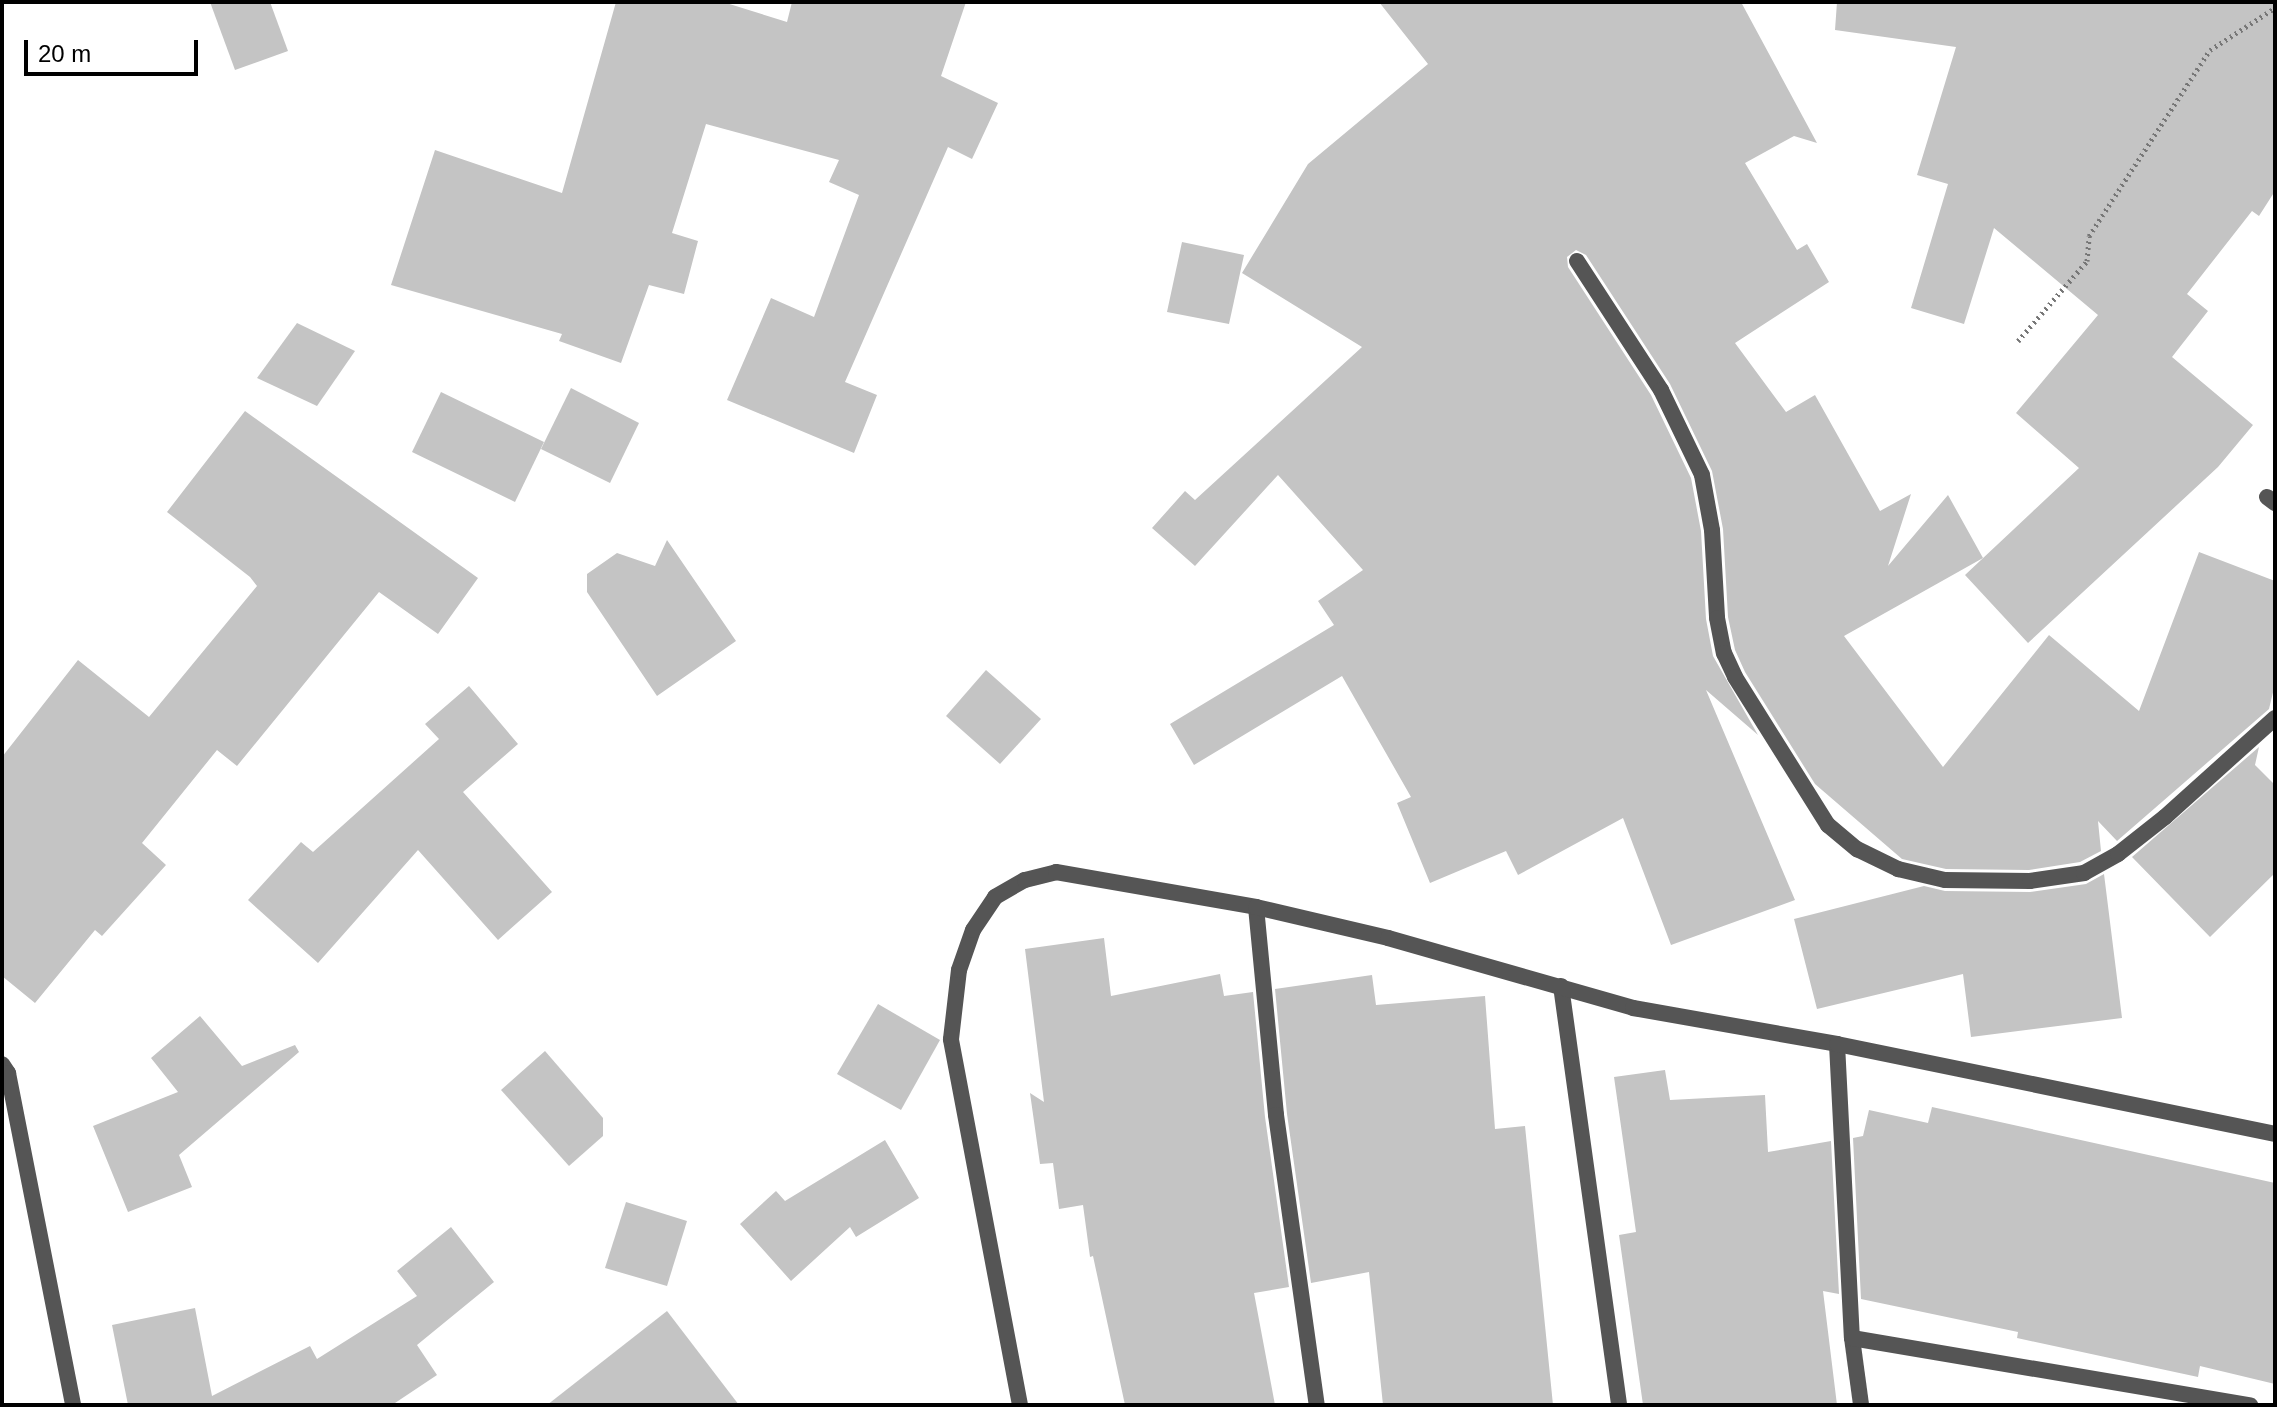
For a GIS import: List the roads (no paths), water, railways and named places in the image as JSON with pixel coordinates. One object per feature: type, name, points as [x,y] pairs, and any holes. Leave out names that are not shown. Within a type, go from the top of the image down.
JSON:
[{"type":"street","points":[[1577,261],[1661,390],[1702,475],[1712,530],[1717,618],[1724,653],[1735,677],[1828,825],[1857,849],[1898,869],[1945,880],[2030,881],[2084,873],[2118,854],[2165,817],[2275,718]]},
{"type":"street","points":[[1020,1405],[951,1039],[959,970],[973,930],[995,897],[1025,880],[1056,872],[1256,907],[1388,938],[1633,1008],[1837,1044],[2275,1134]]},
{"type":"street","points":[[1256,907],[1276,1115],[1317,1405]]},
{"type":"street","points":[[1561,986],[1619,1405]]},
{"type":"street","points":[[1837,1044],[1852,1338],[1861,1405]]},
{"type":"street","points":[[2,1064],[8,1073],[73,1405]]},
{"type":"street","points":[[1852,1338],[2250,1405]]}]
